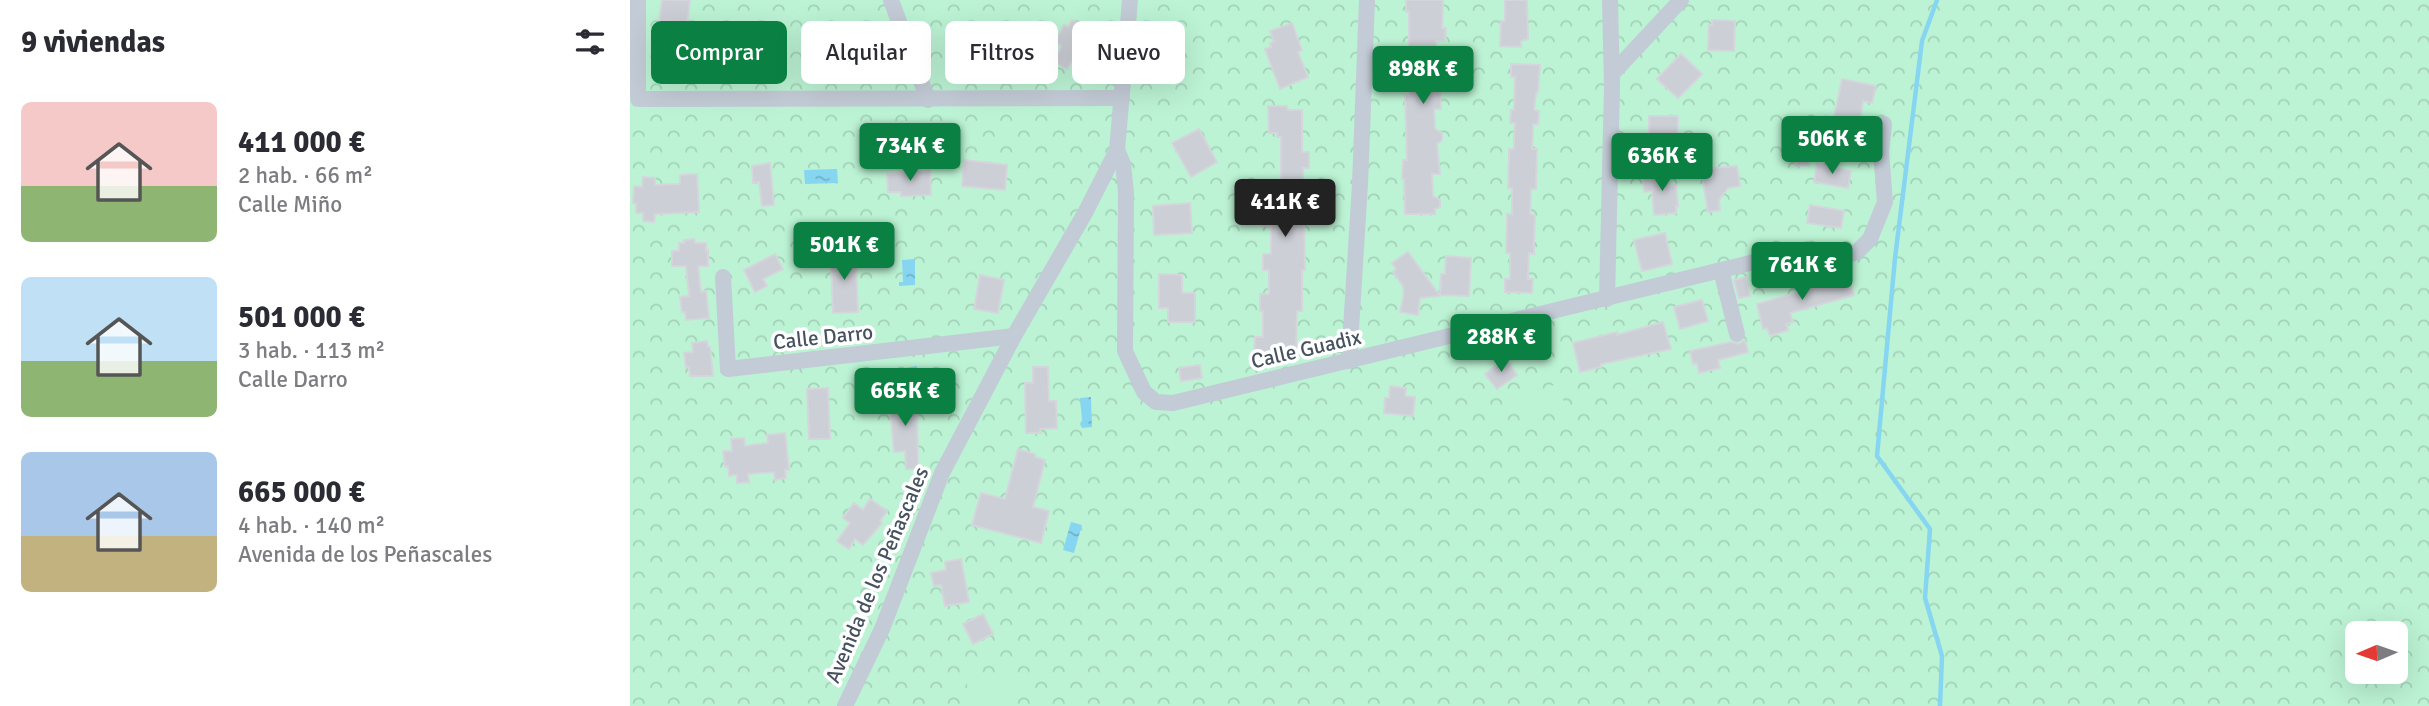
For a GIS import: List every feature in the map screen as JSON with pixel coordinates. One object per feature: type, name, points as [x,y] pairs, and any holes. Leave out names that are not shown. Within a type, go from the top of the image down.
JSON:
[{"type":"street","points":[[891,0],[928,100]]},
{"type":"street","name":"Avenida de los Peñascales","points":[[845,706],[882,629],[942,473],[1117,150],[1130,0]]},
{"type":"street","points":[[1349,361],[1360,184],[1367,0]]},
{"type":"street","points":[[1607,299],[1611,0]]},
{"type":"street","points":[[1612,74],[1681,0]]},
{"type":"street","points":[[635,10],[638,100],[1122,98]]},
{"type":"street","name":"Calle Guadix","points":[[1117,150],[1123,164],[1126,193],[1125,351],[1144,392],[1156,402],[1173,403],[1808,249],[1840,257],[1857,252],[1870,239],[1885,202],[1881,152],[1884,124]]},
{"type":"street","points":[[1721,270],[1737,334]]},
{"type":"street","name":"Calle Darro","points":[[723,277],[728,369],[1014,336]]},
{"type":"green space","points":[[630,0],[2429,0],[2429,706],[630,706]]},
{"type":"green space","points":[[1556,384],[1565,404],[1530,420],[1521,399]]},
{"type":"green space","points":[[1012,671],[1018,706],[971,704],[966,680]]},
{"type":"water","points":[[837,169],[838,183],[805,184],[804,170]]},
{"type":"water","points":[[915,259],[915,285],[899,286],[899,282],[903,282],[902,260]]},
{"type":"water","points":[[917,366],[918,379],[898,381],[898,386],[895,386],[893,370]]},
{"type":"water","points":[[1091,397],[1092,427],[1082,428],[1080,398]]},
{"type":"water","points":[[1071,522],[1082,525],[1074,553],[1063,550]]},
{"type":"building","points":[[662,0],[690,0],[687,21],[659,21]]},
{"type":"building","points":[[1406,0],[1443,0],[1442,28],[1446,28],[1445,41],[1436,41],[1437,63],[1444,67],[1444,74],[1440,77],[1441,109],[1434,109],[1435,129],[1442,133],[1442,140],[1437,144],[1440,174],[1432,174],[1433,196],[1440,200],[1440,207],[1435,209],[1435,214],[1405,214],[1402,179],[1403,160],[1407,160],[1405,95],[1409,95],[1409,12],[1406,12]]},
{"type":"building","points":[[1505,0],[1527,0],[1528,39],[1521,41],[1521,47],[1500,46],[1501,21],[1505,21]]},
{"type":"building","points":[[1712,20],[1735,21],[1734,51],[1708,50],[1709,25],[1712,25]]},
{"type":"building","points":[[1074,21],[1072,61],[1067,69],[1058,63],[1058,54],[1062,46],[1058,44],[1058,36],[1064,25],[1068,27]]},
{"type":"building","points":[[1292,23],[1302,50],[1298,52],[1308,77],[1280,89],[1265,49],[1271,47],[1270,43],[1274,41],[1270,31]]},
{"type":"building","points":[[1681,54],[1702,74],[1678,98],[1657,79]]},
{"type":"building","points":[[1511,64],[1540,65],[1534,110],[1539,111],[1538,124],[1533,124],[1532,149],[1537,149],[1536,189],[1531,189],[1530,214],[1535,215],[1534,254],[1529,253],[1528,279],[1533,279],[1532,293],[1505,292],[1505,279],[1510,279],[1510,253],[1506,253],[1507,214],[1512,214],[1512,188],[1508,188],[1509,149],[1514,149],[1515,123],[1510,123],[1511,110],[1514,110],[1515,77],[1511,77]]},
{"type":"building","points":[[1842,79],[1876,86],[1872,103],[1863,101],[1857,139],[1832,135],[1831,143],[1807,139],[1809,165],[1796,166],[1795,158],[1787,158],[1785,127],[1800,126],[1800,130],[1823,128],[1825,116],[1834,118]]},
{"type":"building","points":[[1268,106],[1287,106],[1288,110],[1302,110],[1302,152],[1309,152],[1309,168],[1303,168],[1305,270],[1302,270],[1302,311],[1297,311],[1296,354],[1254,353],[1255,337],[1263,337],[1260,294],[1269,294],[1269,270],[1263,270],[1263,254],[1271,254],[1271,226],[1263,226],[1263,210],[1271,210],[1271,198],[1281,198],[1281,137],[1277,137],[1277,133],[1269,133]]},
{"type":"building","points":[[1649,116],[1678,116],[1677,151],[1649,150]]},
{"type":"building","points":[[1199,129],[1217,162],[1191,177],[1172,143]]},
{"type":"building","points":[[964,160],[1007,165],[1005,190],[962,186]]},
{"type":"building","points":[[770,163],[774,205],[762,206],[759,182],[753,183],[752,166]]},
{"type":"building","points":[[1817,164],[1851,171],[1848,188],[1814,182]]},
{"type":"building","points":[[1737,166],[1740,186],[1728,188],[1719,200],[1720,210],[1708,212],[1701,169]]},
{"type":"building","points":[[930,170],[931,195],[901,196],[901,192],[888,192],[887,174]]},
{"type":"building","points":[[1668,172],[1669,186],[1676,185],[1676,213],[1654,215],[1652,191],[1644,192],[1643,176]]},
{"type":"building","points":[[697,174],[699,212],[655,214],[654,222],[643,221],[643,213],[636,213],[636,204],[633,203],[634,186],[642,187],[643,177],[655,178],[655,185],[680,184],[680,175]]},
{"type":"building","points":[[1190,203],[1192,233],[1154,235],[1153,206]]},
{"type":"building","points":[[1810,205],[1844,211],[1841,228],[1807,223]]},
{"type":"building","points":[[1665,233],[1672,264],[1642,271],[1634,240]]},
{"type":"building","points":[[694,239],[695,243],[706,243],[706,251],[708,250],[708,266],[698,266],[701,292],[706,291],[709,318],[686,320],[680,297],[689,296],[686,266],[672,266],[672,251],[679,251],[679,243],[684,243],[684,240]]},
{"type":"building","points":[[833,246],[850,246],[850,265],[856,264],[858,312],[833,313]]},
{"type":"building","points":[[1408,252],[1440,296],[1420,298],[1418,315],[1400,312],[1403,286],[1393,272],[1396,269],[1392,263]]},
{"type":"building","points":[[775,254],[783,269],[763,279],[767,286],[755,292],[744,270]]},
{"type":"building","points":[[1446,256],[1471,258],[1469,296],[1440,295],[1441,274],[1445,274]]},
{"type":"building","points":[[1159,274],[1182,275],[1182,293],[1195,293],[1195,322],[1168,322],[1168,308],[1159,308]]},
{"type":"building","points":[[980,275],[1004,280],[998,313],[974,309]]},
{"type":"building","points":[[1848,275],[1854,295],[1790,313],[1793,322],[1786,324],[1788,330],[1770,336],[1767,328],[1763,329],[1757,304],[1800,292],[1800,284],[1825,277],[1826,281]]},
{"type":"building","points":[[1746,277],[1750,296],[1739,298],[1734,280]]},
{"type":"building","points":[[1702,300],[1708,321],[1680,329],[1674,307]]},
{"type":"building","points":[[1663,322],[1671,349],[1601,364],[1601,367],[1580,372],[1573,343],[1617,332],[1617,335]]},
{"type":"building","points":[[1745,340],[1748,352],[1718,360],[1720,368],[1699,373],[1697,363],[1693,364],[1690,351],[1731,342],[1739,344]]},
{"type":"building","points":[[707,341],[713,376],[690,376],[684,353],[693,352],[692,343]]},
{"type":"building","points":[[1506,359],[1517,375],[1497,389],[1485,374]]},
{"type":"building","points":[[1200,365],[1202,378],[1181,381],[1179,368]]},
{"type":"building","points":[[1033,367],[1048,367],[1049,401],[1056,401],[1057,428],[1040,429],[1041,433],[1026,433],[1025,383],[1033,383]]},
{"type":"building","points":[[1390,386],[1406,388],[1405,396],[1415,397],[1413,416],[1384,413],[1385,398],[1389,398]]},
{"type":"building","points":[[828,388],[830,439],[809,439],[807,389]]},
{"type":"building","points":[[917,395],[918,469],[906,469],[905,451],[894,452],[889,396]]},
{"type":"building","points":[[785,433],[789,470],[785,470],[786,478],[775,480],[774,472],[748,474],[749,482],[737,483],[737,475],[729,476],[723,451],[732,451],[731,439],[744,438],[745,446],[768,443],[767,435]]},
{"type":"building","points":[[1018,449],[1045,460],[1033,507],[1049,511],[1041,543],[972,525],[981,493],[1005,499]]},
{"type":"building","points":[[870,499],[887,511],[880,521],[882,523],[863,545],[855,539],[849,549],[837,541],[850,523],[843,518],[854,503],[863,510]]},
{"type":"building","points":[[961,559],[969,602],[945,606],[941,585],[934,586],[931,573],[946,570],[945,562]]},
{"type":"building","points":[[983,614],[993,634],[973,644],[963,624]]},
{"type":"waterway","points":[[1937,0],[1922,41],[1895,258],[1877,456],[1930,529],[1925,598],[1942,656],[1940,706]]}]
